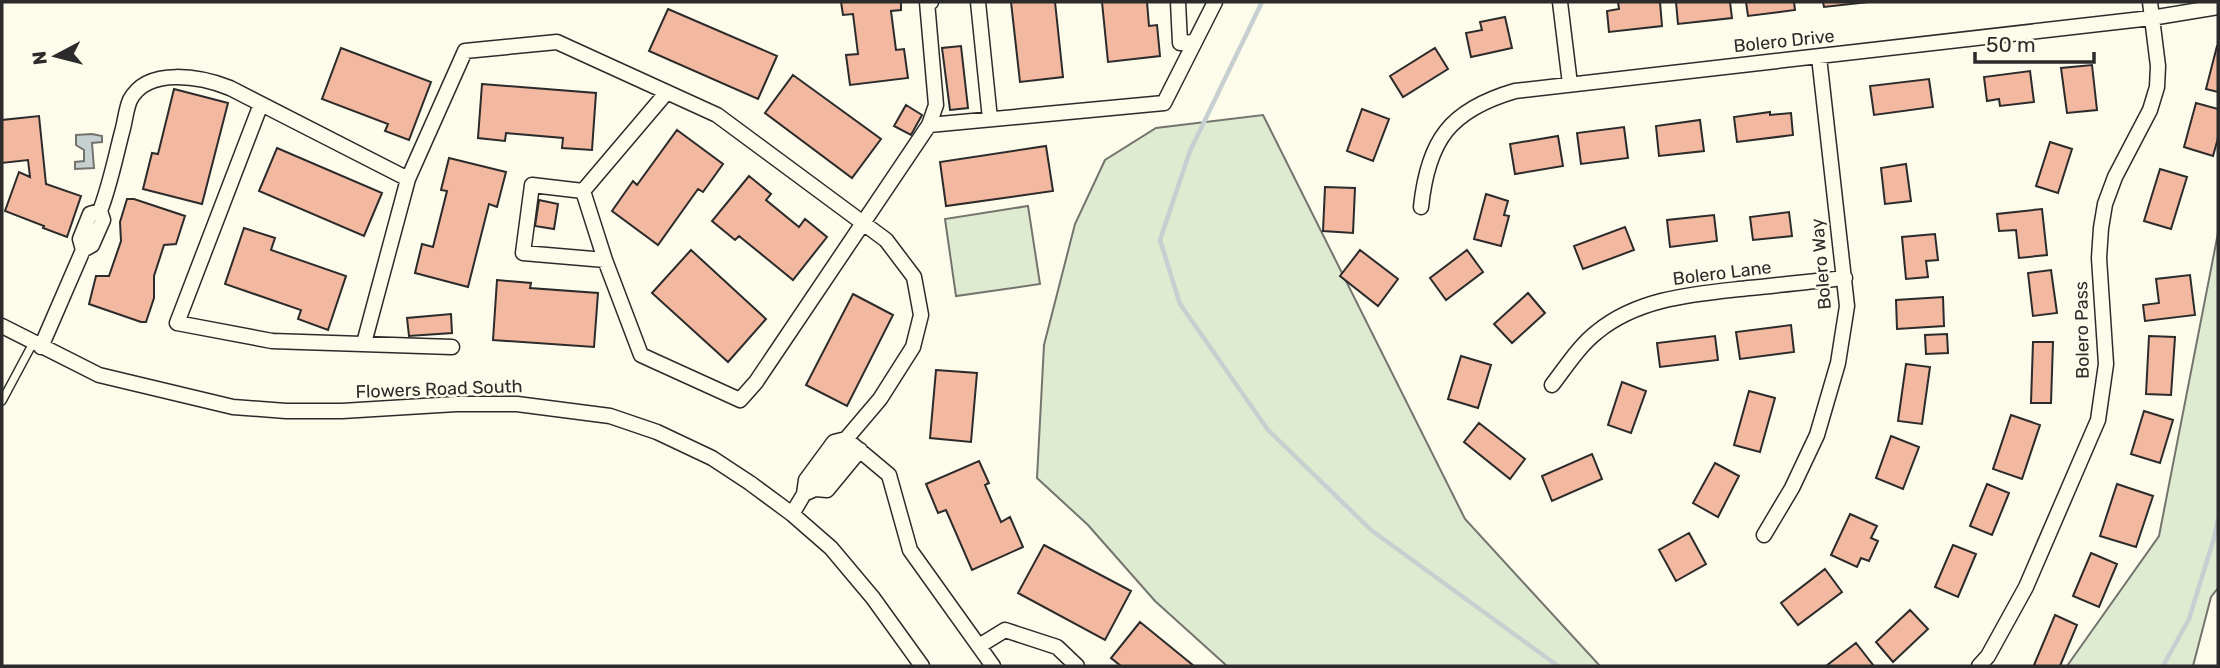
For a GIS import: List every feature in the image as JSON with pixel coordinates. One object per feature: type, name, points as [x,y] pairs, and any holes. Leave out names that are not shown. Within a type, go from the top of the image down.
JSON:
[{"type":"street","points":[[583,191],[605,260],[641,355],[740,400],[756,382],[929,125],[936,105],[927,2],[931,2]]},
{"type":"street","points":[[978,2],[990,119]]},
{"type":"street","points":[[1178,2],[1180,43],[1194,43]]},
{"type":"street","points":[[929,125],[1164,103],[1215,2]]},
{"type":"street","points":[[1560,2],[1570,84]]},
{"type":"street","name":"Bolero Pass","points":[[1979,666],[1988,656],[2026,587],[2098,420],[2106,364],[2099,258],[2101,228],[2105,204],[2112,186],[2150,110],[2157,87],[2158,66],[2150,2]]},
{"type":"street","name":"Bolero Drive","points":[[1421,206],[1428,164],[1438,142],[1451,125],[1468,111],[1493,97],[1515,91],[2151,18],[2218,7]]},
{"type":"street","points":[[364,344],[408,179],[466,51],[557,42],[717,115],[886,240],[914,277],[921,315],[913,347],[880,399],[846,439],[844,450],[792,514]]},
{"type":"street","name":"Bolero Way","points":[[1764,536],[1792,488],[1817,435],[1838,363],[1847,306],[1818,57]]},
{"type":"street","points":[[37,345],[83,250],[80,239],[90,214],[100,211],[110,185],[131,100],[142,87],[160,79],[180,77],[209,80],[230,88],[408,179]]},
{"type":"street","points":[[583,191],[667,92]]},
{"type":"street","points":[[261,104],[177,323],[272,341],[452,346]]},
{"type":"street","points":[[583,191],[532,185],[523,253],[605,260]]},
{"type":"street","name":"Bolero Lane","points":[[1552,385],[1595,334],[1622,316],[1658,301],[1693,294],[1844,278]]},
{"type":"street","name":"Flowers Road South","points":[[2,326],[99,375],[233,407],[342,411],[456,404],[517,404],[610,416],[657,432],[712,458],[750,483],[792,514],[831,548],[873,598],[922,666]]},
{"type":"street","points":[[846,439],[889,475],[910,550],[993,666]]},
{"type":"street","points":[[809,491],[827,490],[860,450]]},
{"type":"street","points":[[979,646],[1005,630],[1056,647],[1077,666]]},
{"type":"lane","points":[[2,401],[37,345]]},
{"type":"green space","points":[[1263,115],[1465,519],[1600,666],[1227,666],[1155,601],[1088,525],[1037,478],[1044,345],[1075,224],[1105,160],[1156,128]]},
{"type":"green space","points":[[1028,206],[1040,284],[956,296],[945,219]]},
{"type":"green space","points":[[2218,233],[2218,588],[2211,597],[2193,666],[2067,666],[2159,536]]},
{"type":"shaded area","points":[[76,135],[102,136],[102,142],[92,143],[94,168],[75,169],[75,162],[84,161],[84,150],[76,145]]},
{"type":"building","points":[[841,2],[901,2],[901,10],[891,11],[896,50],[904,49],[908,78],[850,85],[846,55],[858,54],[853,14],[843,15]]},
{"type":"building","points":[[1011,2],[1055,2],[1063,77],[1020,82]]},
{"type":"building","points":[[1102,2],[1147,2],[1149,26],[1157,25],[1160,56],[1108,62]]},
{"type":"building","points":[[1618,2],[1660,2],[1662,26],[1609,32],[1607,11],[1619,9]]},
{"type":"building","points":[[1676,2],[1730,2],[1732,18],[1678,24]]},
{"type":"building","points":[[1746,2],[1794,2],[1795,10],[1748,16]]},
{"type":"building","points":[[1823,2],[1869,2],[1824,7]]},
{"type":"building","points":[[668,9],[777,56],[758,99],[649,51]]},
{"type":"building","points":[[1505,17],[1512,48],[1471,57],[1466,33],[1482,30],[1480,22]]},
{"type":"building","points":[[961,46],[968,108],[950,110],[942,48]]},
{"type":"building","points":[[2218,46],[2218,92],[2206,89]]},
{"type":"building","points":[[341,48],[431,82],[409,140],[385,131],[388,124],[322,99]]},
{"type":"building","points":[[1435,48],[1448,69],[1403,97],[1390,76]]},
{"type":"building","points":[[2092,65],[2097,110],[2067,113],[2061,68]]},
{"type":"building","points":[[2030,71],[2034,102],[2000,106],[1999,99],[1987,101],[1984,77]]},
{"type":"building","points":[[793,75],[881,139],[852,178],[765,113]]},
{"type":"building","points":[[1929,79],[1933,107],[1874,115],[1870,86]]},
{"type":"building","points":[[482,84],[596,93],[592,150],[562,148],[563,138],[506,133],[505,141],[478,138]]},
{"type":"building","points":[[174,89],[228,103],[202,204],[143,189],[152,153],[158,154]]},
{"type":"building","points":[[2196,103],[2218,109],[2218,138],[2213,156],[2184,147]]},
{"type":"building","points":[[906,105],[922,115],[911,135],[894,126]]},
{"type":"building","points":[[1362,109],[1389,119],[1373,161],[1347,151]]},
{"type":"building","points":[[1770,112],[1770,115],[1791,113],[1793,135],[1737,142],[1734,117]]},
{"type":"building","points":[[39,116],[46,184],[81,196],[67,237],[5,211],[19,172],[30,177],[28,160],[2,163],[2,120]]},
{"type":"building","points":[[1700,120],[1704,151],[1659,156],[1656,126]]},
{"type":"building","points":[[1624,127],[1628,158],[1581,164],[1577,133]]},
{"type":"building","points":[[677,130],[723,164],[703,192],[698,189],[658,245],[612,211],[633,181],[637,185]]},
{"type":"building","points":[[1558,136],[1563,166],[1515,174],[1510,144]]},
{"type":"building","points":[[2050,142],[2072,149],[2058,193],[2036,186]]},
{"type":"building","points":[[1046,146],[1053,191],[946,206],[940,162]]},
{"type":"building","points":[[277,148],[382,193],[364,236],[259,191]]},
{"type":"building","points":[[449,158],[506,172],[497,207],[489,204],[468,287],[415,273],[422,244],[433,247],[447,191],[441,190]]},
{"type":"building","points":[[1906,164],[1911,201],[1885,204],[1881,168]]},
{"type":"building","points":[[2160,169],[2187,177],[2171,229],[2144,221]]},
{"type":"building","points":[[749,176],[771,194],[766,200],[799,227],[805,219],[827,237],[793,280],[739,236],[735,240],[712,221]]},
{"type":"building","points":[[1325,187],[1355,188],[1353,233],[1323,231]]},
{"type":"building","points":[[1486,194],[1508,201],[1504,215],[1509,216],[1501,246],[1474,239]]},
{"type":"building","points":[[127,199],[185,216],[176,244],[164,245],[154,276],[154,298],[146,322],[89,304],[96,276],[109,276],[121,241],[120,222]]},
{"type":"building","points":[[539,200],[558,204],[554,229],[535,226]]},
{"type":"building","points":[[2042,209],[2047,255],[2019,258],[2016,230],[1999,231],[1997,214]]},
{"type":"building","points":[[1789,212],[1792,236],[1753,240],[1750,217]]},
{"type":"building","points":[[1714,215],[1717,241],[1670,247],[1667,220]]},
{"type":"building","points":[[1625,227],[1634,250],[1583,269],[1574,246]]},
{"type":"building","points":[[244,228],[275,238],[271,250],[346,276],[328,330],[298,319],[301,310],[225,284]]},
{"type":"building","points":[[1935,234],[1938,260],[1926,261],[1928,277],[1906,279],[1902,237]]},
{"type":"building","points":[[691,250],[766,319],[728,362],[652,293]]},
{"type":"building","points":[[1360,250],[1398,279],[1378,306],[1340,276]]},
{"type":"building","points":[[1467,250],[1483,272],[1446,300],[1430,278]]},
{"type":"building","points":[[2051,270],[2057,313],[2033,316],[2028,273]]},
{"type":"building","points":[[2190,275],[2195,315],[2145,321],[2143,305],[2159,303],[2156,279]]},
{"type":"building","points":[[497,280],[531,283],[530,288],[598,293],[594,347],[493,340]]},
{"type":"building","points":[[1528,293],[1545,313],[1512,343],[1494,324]]},
{"type":"building","points":[[853,294],[893,315],[847,406],[806,385]]},
{"type":"building","points":[[1943,297],[1944,326],[1897,329],[1896,300]]},
{"type":"building","points":[[451,314],[452,333],[409,336],[407,318]]},
{"type":"building","points":[[1791,325],[1794,352],[1740,359],[1736,332]]},
{"type":"building","points":[[1947,334],[1948,353],[1926,354],[1925,335]]},
{"type":"building","points":[[1715,336],[1718,360],[1660,367],[1657,343]]},
{"type":"building","points":[[2149,336],[2175,337],[2171,395],[2146,394]]},
{"type":"building","points":[[2033,342],[2053,342],[2051,403],[2031,403]]},
{"type":"building","points":[[1461,356],[1491,365],[1478,408],[1448,399]]},
{"type":"building","points":[[1906,364],[1930,367],[1922,424],[1898,421]]},
{"type":"building","points":[[936,370],[977,373],[971,442],[930,438]]},
{"type":"building","points":[[1622,382],[1646,391],[1631,433],[1608,425]]},
{"type":"building","points":[[1749,391],[1775,398],[1760,452],[1734,445]]},
{"type":"building","points":[[2144,411],[2173,420],[2160,463],[2131,454]]},
{"type":"building","points":[[2011,415],[2040,425],[2022,479],[1993,469]]},
{"type":"building","points":[[1479,423],[1525,459],[1510,479],[1464,442]]},
{"type":"building","points":[[1891,436],[1919,447],[1903,489],[1876,478]]},
{"type":"building","points":[[1592,454],[1602,479],[1552,501],[1542,476]]},
{"type":"building","points":[[979,461],[989,483],[985,485],[1001,522],[1010,517],[1023,547],[972,570],[946,510],[938,513],[926,484]]},
{"type":"building","points":[[1715,463],[1739,476],[1718,517],[1693,503]]},
{"type":"building","points":[[1987,484],[2009,493],[1992,535],[1970,526]]},
{"type":"building","points":[[2117,484],[2153,496],[2136,547],[2100,536]]},
{"type":"building","points":[[1850,514],[1877,526],[1871,538],[1878,541],[1869,561],[1861,558],[1857,567],[1831,555]]},
{"type":"building","points":[[1689,533],[1706,564],[1676,581],[1659,550]]},
{"type":"building","points":[[1044,545],[1131,591],[1105,640],[1018,593]]},
{"type":"building","points":[[1953,545],[1976,554],[1958,597],[1935,587]]},
{"type":"building","points":[[2091,553],[2117,564],[2099,607],[2073,596]]},
{"type":"building","points":[[1825,569],[1842,592],[1798,625],[1781,603]]},
{"type":"building","points":[[1910,610],[1928,629],[1893,662],[1876,642]]},
{"type":"building","points":[[2055,615],[2077,625],[2060,666],[2036,666],[2034,665]]},
{"type":"building","points":[[1140,622],[1194,666],[1121,666],[1111,658]]},
{"type":"building","points":[[1856,643],[1873,665],[1826,666]]},
{"type":"waterway","points":[[1262,2],[1190,151],[1160,240],[1180,304],[1268,430],[1371,530],[1558,666]]},
{"type":"waterway","points":[[2163,666],[2189,619],[2218,519]]}]
